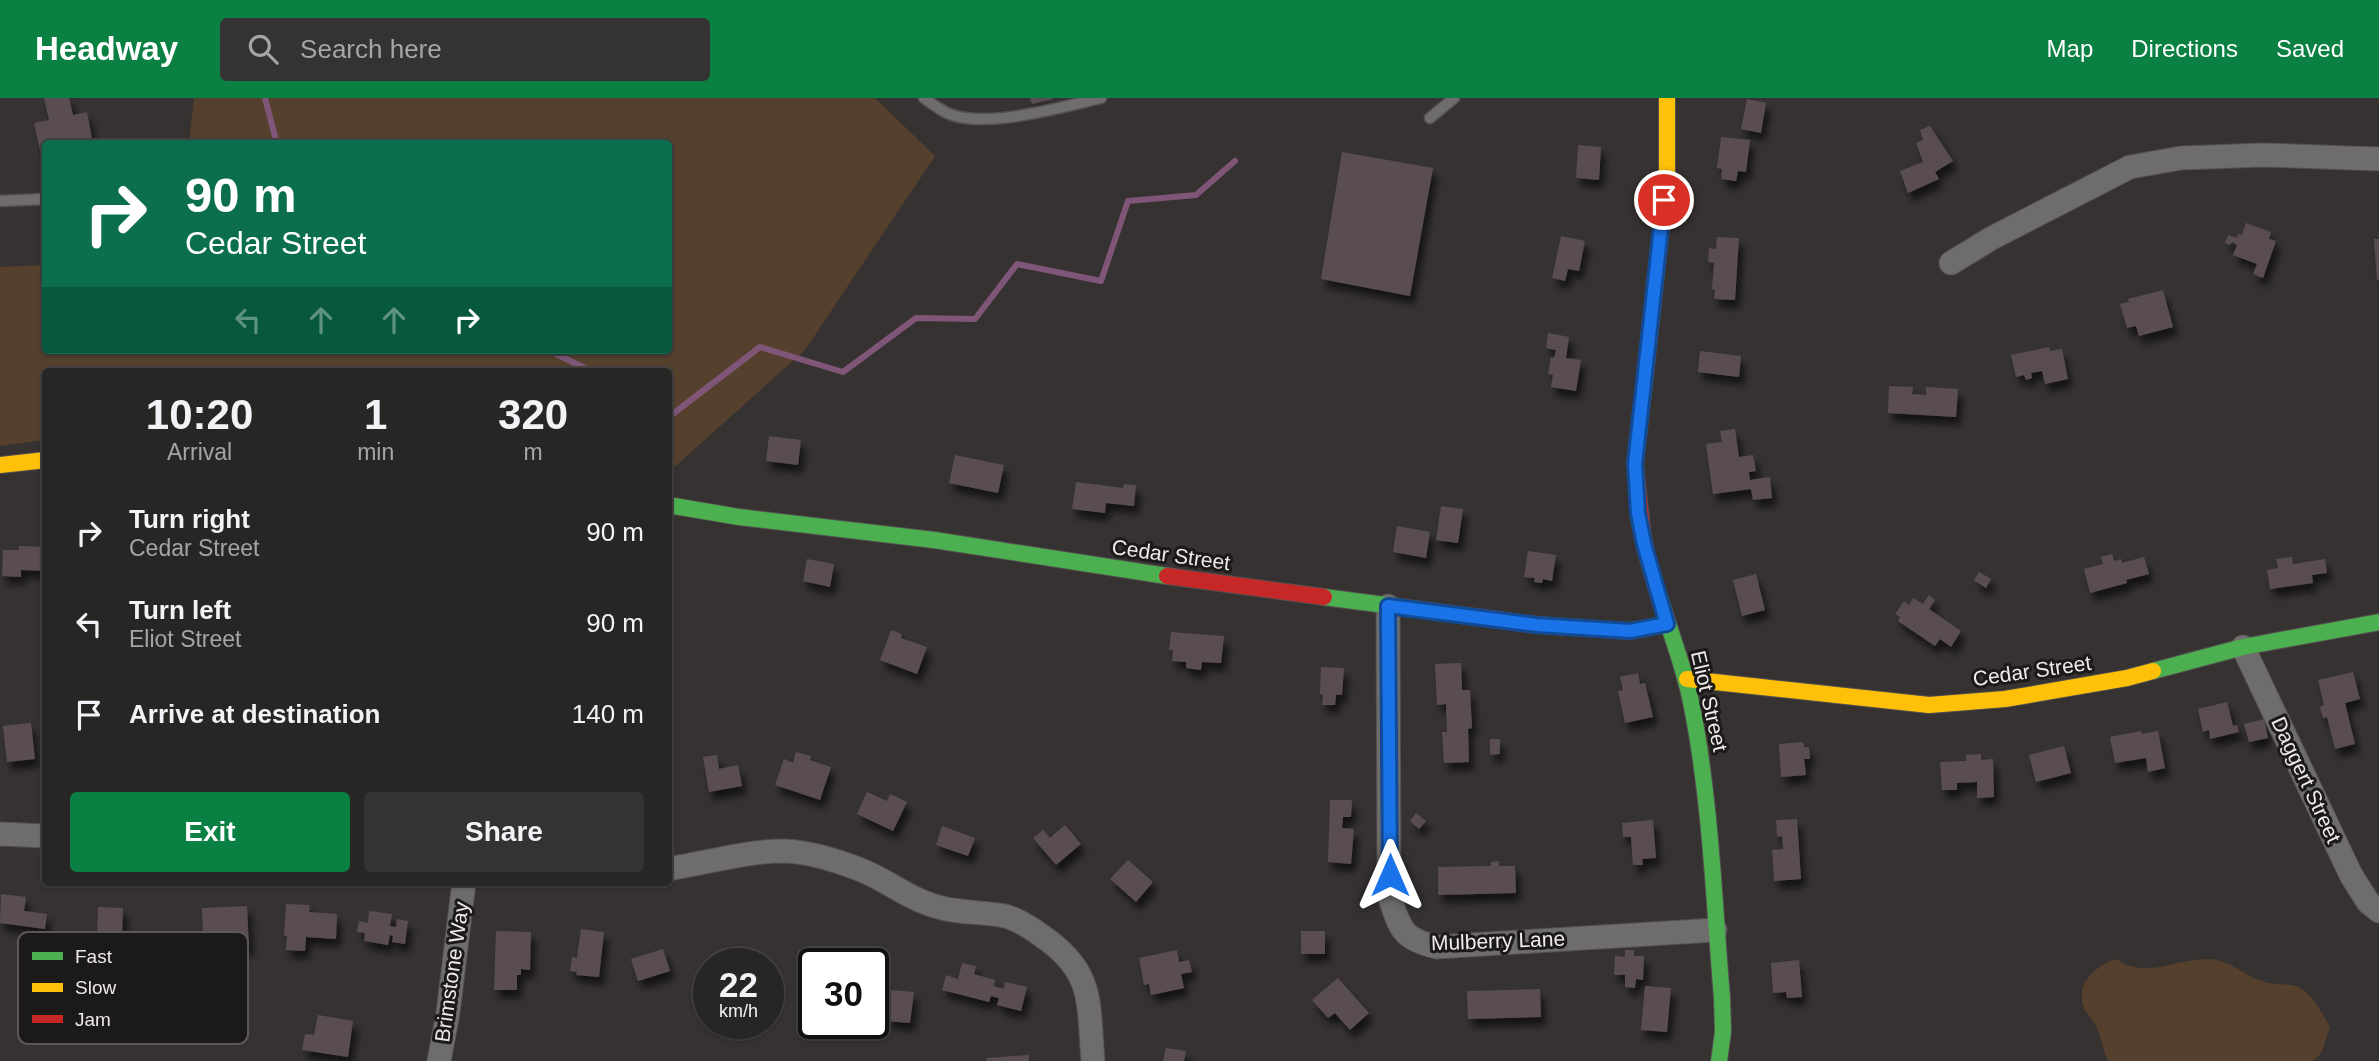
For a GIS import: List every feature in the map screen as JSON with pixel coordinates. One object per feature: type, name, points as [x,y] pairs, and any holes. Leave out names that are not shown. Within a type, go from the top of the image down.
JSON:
[{"type":"street","name":"Eliot Street","points":[[1667,98],[1667,173],[1635,464],[1638,513],[1667,624],[1686,679],[1709,830],[1720,1055],[1735,1061]]},
{"type":"street","points":[[1951,263],[1992,238],[2130,167],[2181,158],[2263,155],[2379,159]]},
{"type":"street","points":[[0,465],[42,460]]},
{"type":"street","name":"Cedar Street","points":[[672,506],[739,517],[934,540],[1180,578],[1537,625],[1630,631],[1667,624]]},
{"type":"street","name":"Mulberry Lane","points":[[1388,606],[1390,895],[1400,929],[1419,943],[1437,947],[1715,930]]},
{"type":"street","name":"Cedar Street","points":[[1686,679],[1928,705],[2005,699],[2127,678],[2243,647],[2379,622]]},
{"type":"street","name":"Daggert Street","points":[[2243,647],[2351,875],[2368,902],[2378,910]]},
{"type":"street","points":[[0,834],[42,836]]},
{"type":"street","points":[[672,868],[738,855],[783,851],[815,855],[863,870],[901,893],[942,908],[1009,917],[1028,926],[1062,949],[1082,974],[1088,1004],[1093,1061]]},
{"type":"street","name":"Brimstone Way","points":[[439,1061],[448,1013],[464,886]]},
{"type":"lane","points":[[924,98],[948,113],[979,119],[1031,114],[1101,98]]},
{"type":"lane","points":[[1430,118],[1454,98]]},
{"type":"lane","points":[[0,201],[42,200]]},
{"type":"shaded area","points":[[194,98],[875,98],[935,156],[805,350],[672,469],[672,368],[42,368],[42,440],[0,446],[0,267],[42,265],[42,354],[672,354],[672,140],[189,140]]},
{"type":"shaded area","points":[[2116,959],[2139,968],[2216,960],[2263,981],[2298,987],[2314,1001],[2330,1027],[2322,1051],[2312,1061],[2108,1061],[2096,1026],[2084,1008],[2082,991],[2094,971]]},
{"type":"building","points":[[44,98],[69,98],[73,115],[87,112],[92,139],[42,140],[40,150],[34,123],[49,120]]},
{"type":"building","points":[[1030,98],[1053,98],[1053,99],[1032,104]]},
{"type":"building","points":[[1747,99],[1766,103],[1761,133],[1741,129]]},
{"type":"building","points":[[1930,126],[1953,161],[1935,172],[1939,179],[1908,193],[1900,171],[1923,162],[1916,143],[1923,140],[1920,130]]},
{"type":"building","points":[[1721,137],[1750,140],[1746,172],[1738,171],[1736,181],[1721,179],[1722,169],[1717,168]]},
{"type":"building","points":[[1578,145],[1601,147],[1599,180],[1576,178]]},
{"type":"building","points":[[1342,152],[1433,168],[1410,296],[1321,279]]},
{"type":"building","points":[[2246,223],[2271,232],[2269,239],[2276,241],[2263,278],[2253,274],[2257,264],[2233,255],[2237,245],[2232,242],[2230,245],[2225,243],[2228,235],[2237,238],[2238,234],[2242,235]]},
{"type":"building","points":[[1561,236],[1585,241],[1579,271],[1568,269],[1565,281],[1552,278]]},
{"type":"building","points":[[1717,237],[1739,238],[1735,300],[1714,299],[1714,263],[1708,262],[1709,248],[1716,249]]},
{"type":"building","points":[[2374,239],[2379,239],[2379,280],[2377,280]]},
{"type":"building","points":[[2163,290],[2173,327],[2139,336],[2136,326],[2127,328],[2120,304],[2129,302],[2128,299]]},
{"type":"building","points":[[1548,333],[1569,337],[1566,358],[1581,360],[1576,391],[1551,387],[1553,375],[1548,374],[1551,357],[1554,358],[1556,350],[1546,348]]},
{"type":"building","points":[[2049,347],[2050,351],[2062,349],[2068,379],[2045,384],[2042,371],[2031,373],[2032,378],[2026,380],[2024,375],[2016,377],[2011,355]]},
{"type":"building","points":[[1700,351],[1741,356],[1739,377],[1698,372]]},
{"type":"building","points":[[1889,386],[1913,387],[1912,394],[1926,395],[1926,387],[1958,389],[1956,417],[1888,413]]},
{"type":"building","points":[[1735,429],[1739,457],[1753,455],[1756,471],[1749,472],[1750,480],[1770,477],[1772,498],[1753,500],[1751,489],[1713,494],[1706,444],[1722,442],[1720,431]]},
{"type":"building","points":[[769,436],[801,440],[798,465],[766,461]]},
{"type":"building","points":[[955,455],[1004,465],[998,493],[949,483]]},
{"type":"building","points":[[1076,482],[1123,488],[1124,484],[1136,485],[1134,506],[1106,503],[1105,513],[1072,509]]},
{"type":"building","points":[[1441,506],[1463,509],[1458,543],[1436,540]]},
{"type":"building","points":[[1397,526],[1430,532],[1426,558],[1393,552]]},
{"type":"building","points":[[19,546],[42,547],[42,571],[21,570],[21,577],[2,576],[3,550],[19,550]]},
{"type":"building","points":[[1528,551],[1556,555],[1552,581],[1543,579],[1542,583],[1534,582],[1535,578],[1524,577]]},
{"type":"building","points":[[2112,554],[2114,561],[2121,559],[2122,563],[2144,557],[2149,574],[2090,593],[2084,569],[2103,564],[2101,557]]},
{"type":"building","points":[[2292,557],[2293,564],[2325,559],[2327,573],[2312,575],[2313,583],[2270,589],[2267,570],[2278,568],[2276,559]]},
{"type":"building","points":[[807,559],[834,564],[830,587],[803,581]]},
{"type":"building","points":[[1979,572],[1991,579],[1986,588],[1974,580]]},
{"type":"building","points":[[1756,574],[1765,610],[1742,616],[1733,580]]},
{"type":"building","points":[[1929,595],[1935,600],[1929,609],[1961,631],[1951,647],[1940,639],[1935,646],[1898,621],[1900,617],[1895,614],[1904,601],[1909,605],[1913,598],[1923,604]]},
{"type":"building","points":[[891,630],[902,634],[901,638],[927,647],[917,674],[880,660]]},
{"type":"building","points":[[1171,632],[1224,636],[1221,663],[1202,662],[1201,670],[1186,668],[1186,662],[1172,661],[1173,650],[1169,650]]},
{"type":"building","points":[[1461,663],[1462,690],[1470,690],[1472,728],[1468,729],[1469,762],[1444,763],[1442,732],[1447,732],[1446,704],[1437,705],[1435,664]]},
{"type":"building","points":[[1321,667],[1344,668],[1342,695],[1336,695],[1335,705],[1322,705]]},
{"type":"building","points":[[2353,672],[2360,699],[2345,703],[2355,744],[2335,749],[2327,717],[2323,718],[2320,707],[2324,705],[2318,680]]},
{"type":"building","points":[[1638,673],[1640,684],[1645,683],[1653,717],[1625,723],[1618,691],[1623,690],[1620,677]]},
{"type":"building","points":[[2227,702],[2233,726],[2237,725],[2239,732],[2210,739],[2209,730],[2203,732],[2198,709]]},
{"type":"building","points":[[2264,719],[2268,738],[2249,742],[2244,724]]},
{"type":"building","points":[[31,723],[35,759],[7,762],[3,726]]},
{"type":"building","points":[[2141,731],[2142,734],[2158,731],[2165,768],[2148,772],[2146,758],[2115,763],[2110,737]]},
{"type":"building","points":[[1490,739],[1500,739],[1500,754],[1490,755]]},
{"type":"building","points":[[1803,742],[1804,747],[1809,747],[1810,759],[1804,759],[1806,775],[1781,777],[1779,744]]},
{"type":"building","points":[[2064,746],[2071,773],[2036,782],[2029,755]]},
{"type":"building","points":[[796,752],[811,756],[810,760],[831,767],[820,800],[775,785],[784,759],[793,763]]},
{"type":"building","points":[[1981,754],[1981,760],[1993,759],[1994,797],[1977,798],[1977,782],[1957,783],[1957,790],[1942,790],[1940,762],[1966,761],[1966,755]]},
{"type":"building","points":[[717,755],[719,769],[738,765],[742,786],[709,792],[703,757]]},
{"type":"building","points":[[867,792],[887,801],[890,794],[907,802],[893,831],[857,814]]},
{"type":"building","points":[[1330,800],[1352,800],[1351,817],[1343,817],[1342,828],[1354,829],[1351,864],[1328,862]]},
{"type":"building","points":[[1416,813],[1426,821],[1419,829],[1410,821]]},
{"type":"building","points":[[1797,819],[1801,879],[1774,881],[1772,850],[1783,849],[1782,836],[1777,837],[1776,820]]},
{"type":"building","points":[[1653,820],[1656,858],[1642,859],[1643,865],[1633,865],[1631,837],[1623,837],[1622,823]]},
{"type":"building","points":[[1065,825],[1081,844],[1056,865],[1033,838],[1043,830],[1050,838]]},
{"type":"building","points":[[942,826],[975,838],[968,856],[936,845]]},
{"type":"building","points":[[1128,860],[1153,882],[1136,902],[1110,879]]},
{"type":"building","points":[[1499,861],[1499,866],[1515,866],[1516,893],[1438,895],[1438,867],[1491,866],[1491,862]]},
{"type":"building","points":[[1,894],[26,897],[24,911],[47,914],[45,929],[0,923]]},
{"type":"building","points":[[286,904],[310,905],[309,912],[337,914],[336,939],[306,937],[305,951],[286,950]]},
{"type":"building","points":[[247,906],[249,948],[248,932],[203,932],[202,908]]},
{"type":"building","points":[[98,907],[123,908],[122,932],[97,932]]},
{"type":"building","points":[[369,911],[392,914],[390,926],[396,927],[397,919],[408,921],[405,944],[392,942],[393,936],[390,935],[388,945],[364,941],[365,933],[357,932],[359,921],[368,923]]},
{"type":"building","points":[[581,929],[604,932],[599,977],[576,975],[577,972],[570,971],[572,957],[577,958]]},
{"type":"building","points":[[496,931],[531,932],[530,970],[521,969],[521,975],[517,975],[517,990],[494,990]]},
{"type":"building","points":[[1301,931],[1325,931],[1325,954],[1301,954]]},
{"type":"building","points":[[663,949],[670,971],[638,981],[631,959]]},
{"type":"building","points":[[1177,950],[1179,962],[1189,960],[1192,972],[1181,974],[1184,988],[1151,995],[1149,984],[1144,985],[1139,958]]},
{"type":"building","points":[[1625,950],[1634,950],[1634,956],[1644,956],[1643,980],[1636,979],[1635,988],[1625,987],[1625,975],[1614,975],[1615,956],[1625,957]]},
{"type":"building","points":[[1799,960],[1802,997],[1787,998],[1786,992],[1773,993],[1771,963]]},
{"type":"building","points":[[962,963],[976,966],[974,974],[995,980],[994,986],[1004,989],[1005,982],[1027,987],[1021,1011],[997,1005],[999,998],[991,996],[989,1002],[942,990],[946,975],[958,979]]},
{"type":"building","points":[[1338,978],[1369,1013],[1350,1030],[1335,1013],[1328,1018],[1312,1000]]},
{"type":"building","points":[[1645,986],[1671,988],[1667,1032],[1641,1030]]},
{"type":"building","points":[[1540,989],[1541,1017],[1468,1019],[1467,991]]},
{"type":"building","points":[[890,990],[914,992],[910,1023],[889,1021]]},
{"type":"building","points":[[318,1015],[353,1021],[348,1057],[302,1050],[305,1034],[314,1035]]},
{"type":"building","points":[[1166,1048],[1186,1051],[1184,1061],[1163,1061]]},
{"type":"building","points":[[1029,1055],[1029,1061],[987,1061],[986,1058]]},
{"type":"waterway","points":[[265,98],[276,140]]},
{"type":"waterway","points":[[672,412],[760,347],[843,372],[916,318],[975,319],[1017,264],[1101,281],[1128,201],[1196,195],[1235,161]]},
{"type":"waterway","points":[[556,354],[585,368]]},
{"type":"traffic: fast","points":[[672,506],[739,517],[934,540],[1167,576]]},
{"type":"traffic: fast","points":[[1643,538],[1688,690],[1699,747],[1708,819],[1722,998],[1723,1032],[1719,1061]]},
{"type":"traffic: fast","points":[[1324,597],[1537,625],[1630,631],[1667,624]]},
{"type":"traffic: fast","points":[[2153,671],[2243,647],[2379,622]]},
{"type":"traffic: slow","points":[[1645,376],[1667,173],[1667,98]]},
{"type":"traffic: slow","points":[[0,465],[42,460]]},
{"type":"traffic: slow","points":[[1687,679],[1929,705],[2005,699],[2153,671]]},
{"type":"traffic: jam","points":[[1643,538],[1635,464],[1645,376]]},
{"type":"traffic: jam","points":[[1167,576],[1324,597]]},
{"type":"route","points":[[1390,875],[1388,606],[1537,625],[1630,631],[1667,624],[1644,544],[1638,513],[1635,464],[1664,200]]}]
